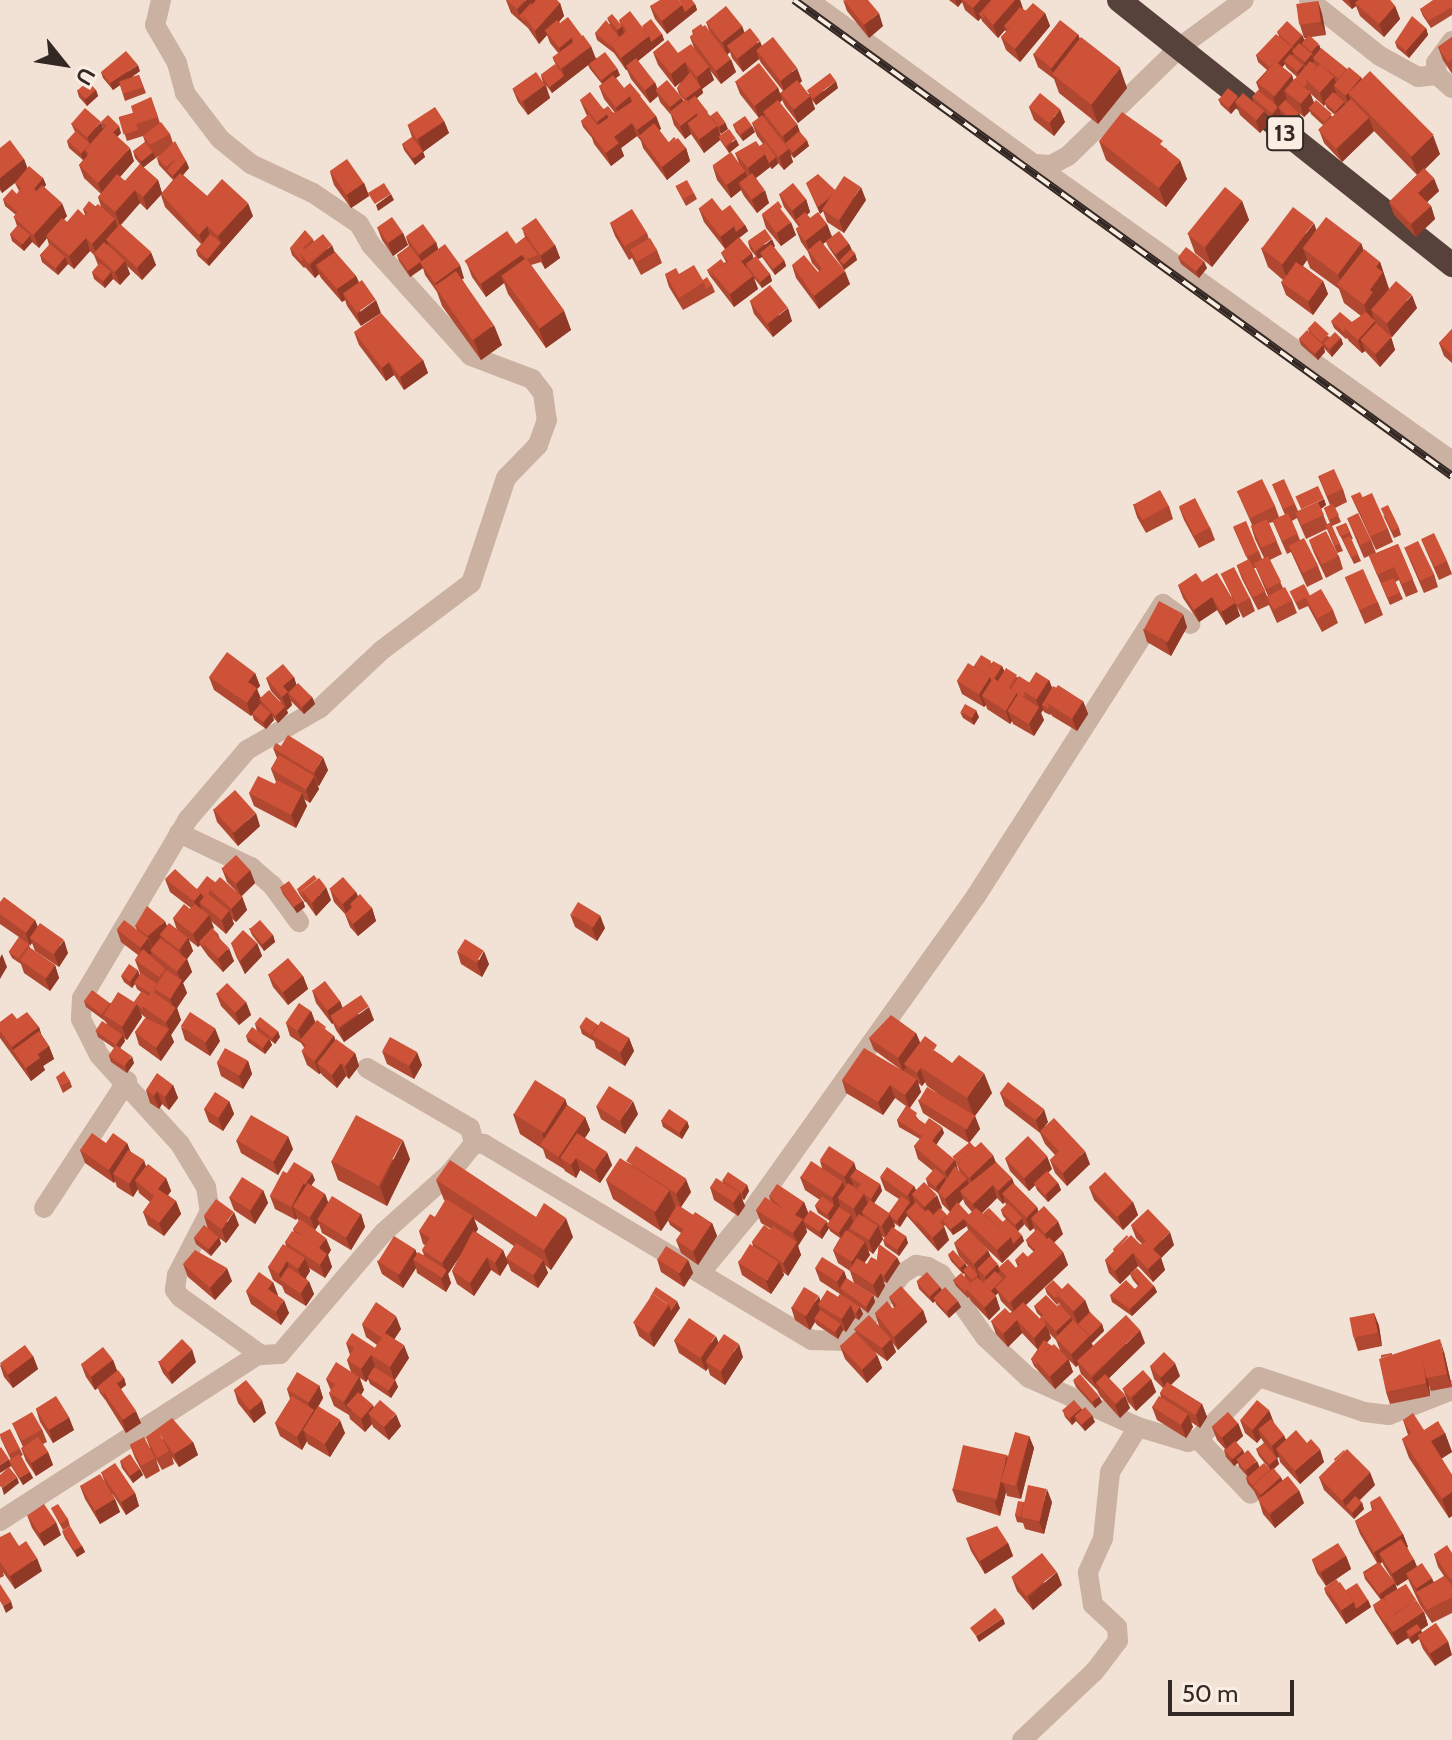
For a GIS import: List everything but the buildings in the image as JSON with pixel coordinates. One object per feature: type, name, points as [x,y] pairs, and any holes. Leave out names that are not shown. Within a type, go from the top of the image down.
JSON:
[{"type":"highway","name":"13","points":[[1119,0],[1452,265]]},
{"type":"street","points":[[161,0],[155,25],[177,63],[185,93],[220,139],[251,164],[313,193],[359,224],[371,245],[471,356],[532,379],[543,393],[547,420],[538,445],[506,478],[471,583],[382,650],[320,708],[257,740],[179,833],[82,998],[81,1019],[90,1040],[180,1144],[210,1203],[175,1290],[259,1354],[273,1355],[286,1349],[384,1232],[450,1173],[474,1143]]},
{"type":"street","points":[[808,0],[1452,461]]},
{"type":"street","points":[[1034,164],[1051,165],[1068,156],[1180,47],[1244,0]]},
{"type":"street","points":[[1309,0],[1380,56],[1418,77],[1444,81],[1440,53],[1452,41]]},
{"type":"street","points":[[701,1272],[750,1213],[976,896],[1163,604],[1168,603],[1191,624]]},
{"type":"street","points":[[179,833],[251,867],[272,885],[299,922]]},
{"type":"street","points":[[367,1068],[470,1128],[474,1143]]},
{"type":"street","points":[[44,1208],[127,1081]]},
{"type":"street","points":[[474,1143],[503,1152],[780,1323],[826,1343],[856,1333],[902,1274],[922,1265],[941,1274],[985,1337],[1029,1378],[1138,1427],[1188,1442],[1198,1439],[1259,1377],[1353,1409],[1389,1415],[1452,1390]]},
{"type":"street","points":[[0,1521],[259,1354]]},
{"type":"street","points":[[1022,1740],[1088,1679],[1118,1641],[1117,1627],[1093,1605],[1088,1572],[1103,1539],[1110,1472],[1138,1427]]},
{"type":"street","points":[[1198,1439],[1251,1494]]},
{"type":"railway","points":[[794,0],[1452,476]]}]
